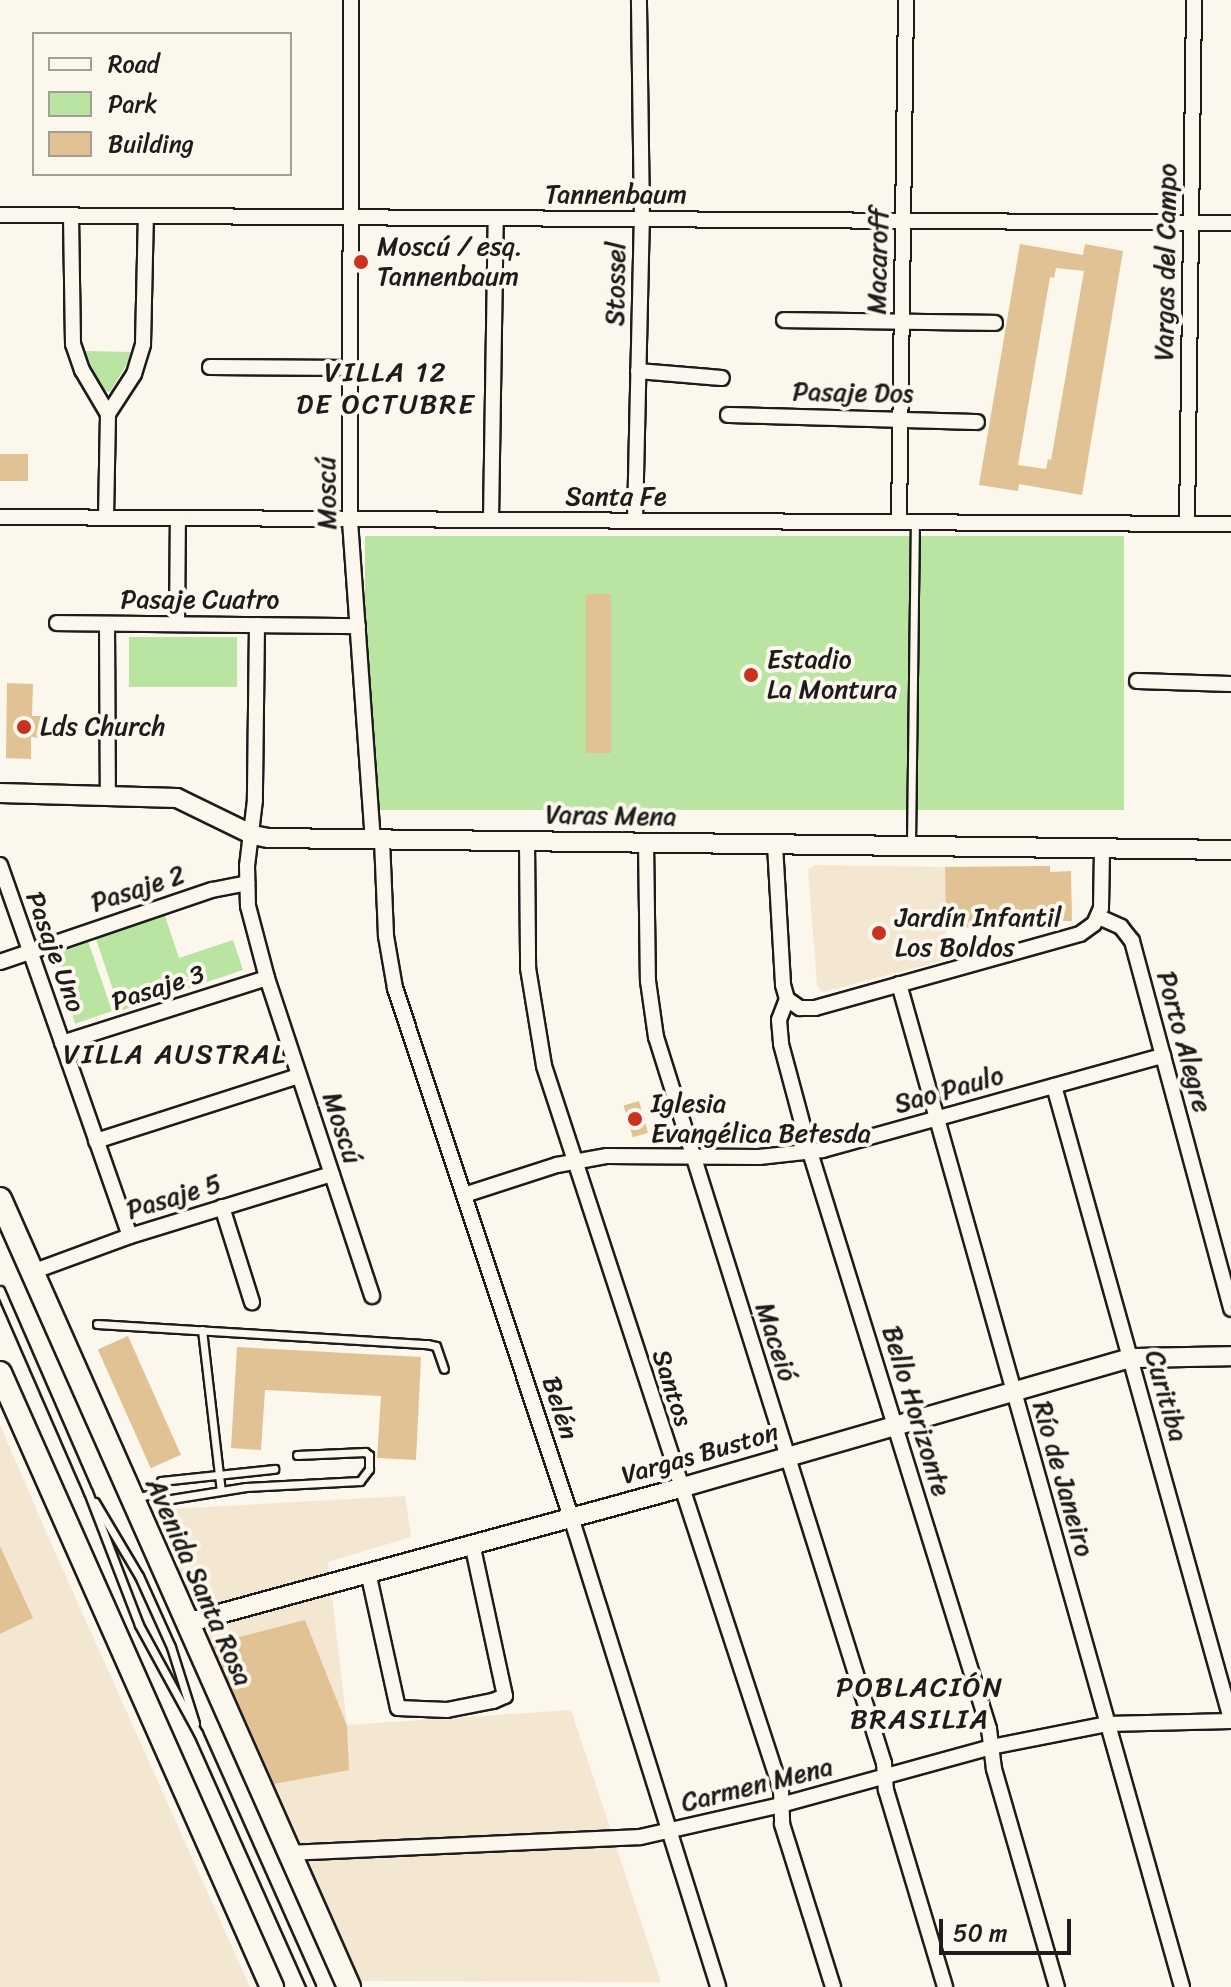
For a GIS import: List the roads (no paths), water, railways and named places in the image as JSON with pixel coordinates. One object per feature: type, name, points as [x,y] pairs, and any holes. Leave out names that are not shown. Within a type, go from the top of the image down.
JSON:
[{"type":"main road","name":"Avenida Santa Rosa","points":[[0,1199],[32,1272],[143,1496],[186,1623],[349,1987]]},
{"type":"main road","points":[[0,1373],[272,1987]]},
{"type":"street","name":"Moscú","points":[[351,0],[350,626],[377,840]]},
{"type":"street","name":"Stossel","points":[[635,521],[642,219],[639,0]]},
{"type":"street","name":"Macaroff","points":[[899,522],[906,0]]},
{"type":"street","name":"Vargas del Campo","points":[[1187,524],[1194,0]]},
{"type":"street","name":"Tannenbaum","points":[[0,215],[1231,223]]},
{"type":"street","points":[[71,216],[73,344],[82,370],[108,414],[106,518]]},
{"type":"street","points":[[108,414],[134,374],[143,344],[146,216]]},
{"type":"street","points":[[491,520],[496,218]]},
{"type":"street","points":[[784,320],[995,323]]},
{"type":"street","points":[[210,367],[349,368]]},
{"type":"street","points":[[638,371],[722,378]]},
{"type":"street","name":"Pasaje Dos","points":[[728,415],[900,417],[977,422]]},
{"type":"street","name":"Santa Fe","points":[[0,517],[1231,524]]},
{"type":"street","points":[[177,624],[178,518]]},
{"type":"street","name":"Pasaje Cuatro","points":[[57,623],[350,626]]},
{"type":"street","points":[[107,624],[108,796]]},
{"type":"street","points":[[253,835],[257,625]]},
{"type":"street","points":[[1137,681],[1231,684]]},
{"type":"street","name":"Varas Mena","points":[[0,793],[185,800],[253,835],[377,840],[1231,850]]},
{"type":"street","name":"Moscú","points":[[253,835],[247,883],[251,922],[372,1296]]},
{"type":"street","name":"Belén","points":[[377,840],[386,936],[395,988],[571,1517],[718,1987]]},
{"type":"street","name":"Santos","points":[[527,841],[528,968],[533,1015],[544,1066],[781,1790],[782,1824],[833,1987]]},
{"type":"street","name":"Maceió","points":[[646,842],[651,1007],[664,1066],[885,1776],[945,1987]]},
{"type":"street","name":"Bello Horizonte","points":[[775,845],[783,985],[787,999],[779,1020],[781,1044],[810,1152],[989,1729],[994,1769],[1057,1987]]},
{"type":"street","points":[[787,999],[800,1008],[815,1008],[1080,934],[1099,917],[1102,848]]},
{"type":"street","name":"Pasaje Uno","points":[[0,865],[130,1236]]},
{"type":"street","name":"Pasaje 2","points":[[0,962],[29,949],[212,890],[247,883]]},
{"type":"street","name":"Porto Alegre","points":[[1099,917],[1121,927],[1129,936],[1231,1309]]},
{"type":"street","name":"Pasaje 3","points":[[62,1043],[267,978]]},
{"type":"street","name":"Río de Janeiro","points":[[899,984],[1182,1987]]},
{"type":"street","name":"Sao Paulo","points":[[464,1195],[573,1161],[641,1154],[759,1157],[810,1152],[1163,1056]]},
{"type":"street","points":[[96,1141],[299,1076]]},
{"type":"street","name":"Curitiba","points":[[1054,1086],[1231,1720]]},
{"type":"street","name":"Pasaje 5","points":[[32,1272],[130,1236],[332,1174]]},
{"type":"street","points":[[222,1207],[252,1302]]},
{"type":"street","name":"Vargas Buston","points":[[186,1623],[680,1488],[1013,1389],[1131,1358],[1231,1356]]},
{"type":"street","points":[[368,1572],[398,1708],[447,1710],[505,1696],[472,1544]]},
{"type":"street","name":"Carmen Mena","points":[[289,1853],[601,1840],[669,1832],[781,1805],[991,1747],[1107,1724],[1231,1720]]},
{"type":"lane","points":[[911,846],[915,522]]},
{"type":"lane","points":[[0,1290],[88,1492],[108,1551],[144,1636],[198,1733],[311,1987]]},
{"type":"lane","points":[[97,1324],[427,1344],[436,1346],[444,1369]]},
{"type":"lane","points":[[202,1330],[221,1491]]},
{"type":"lane","points":[[143,1496],[165,1500],[221,1491],[360,1481],[369,1469],[369,1455],[365,1452],[297,1455]]},
{"type":"lane","points":[[143,1496],[161,1481],[274,1469]]},
{"type":"lane","points":[[88,1492],[146,1590],[180,1670],[198,1733]]},
{"type":"place","name":"Moscú / esq. Tannenbaum","points":[[361,262]]},
{"type":"place","name":"Estadio La Montura","points":[[751,675]]},
{"type":"place","name":"Lds Church","points":[[24,727]]},
{"type":"place","name":"Jardín Infantil Los Boldos","points":[[879,933]]},
{"type":"place","name":"Iglesia Evangélica Betesda","points":[[635,1119]]},
{"type":"district","name":"VILLA 12 DE OCTUBRE","points":[[386,388]]},
{"type":"district","name":"VILLA AUSTRAL","points":[[175,1054]]},
{"type":"district","name":"POBLACIÓN BRASILIA","points":[[920,1703]]}]
